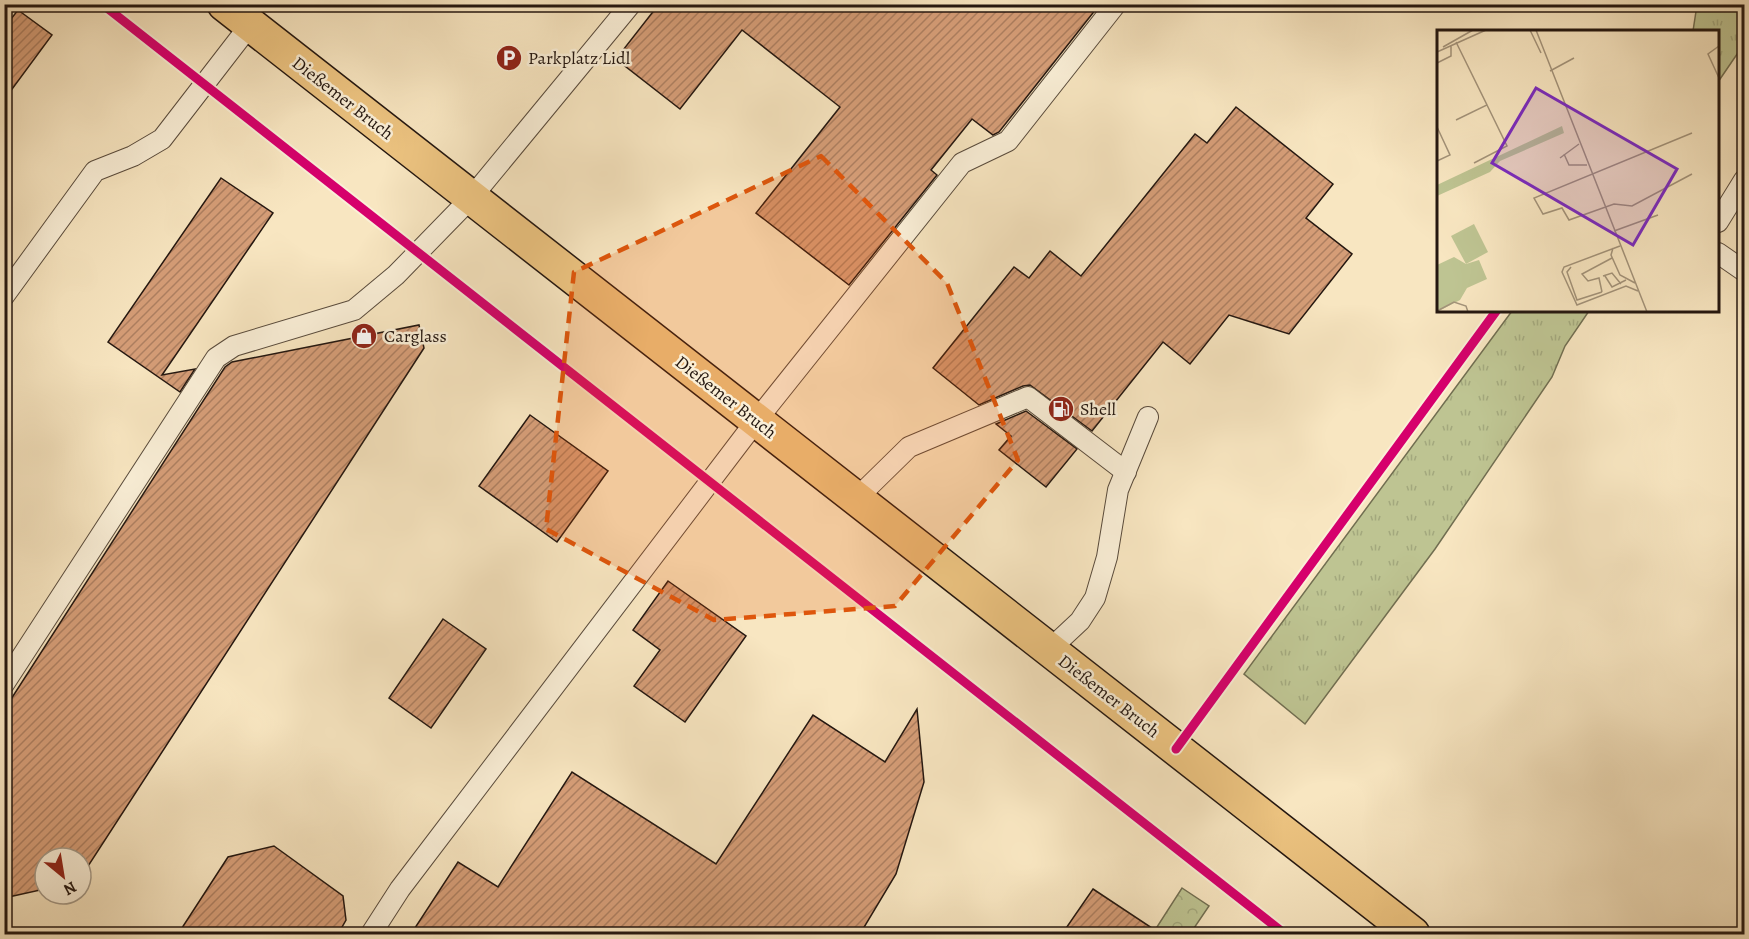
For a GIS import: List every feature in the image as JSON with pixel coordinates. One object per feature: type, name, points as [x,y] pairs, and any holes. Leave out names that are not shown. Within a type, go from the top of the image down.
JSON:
[{"type":"main road","name":"Dießemer Bruch","points":[[224,4],[1413,934]]},
{"type":"lane","points":[[4,684],[216,358],[234,346],[354,310],[396,275],[471,198],[631,4]]},
{"type":"lane","points":[[372,934],[400,889],[756,420],[962,164],[1008,141],[1116,4]]},
{"type":"lane","points":[[4,296],[96,171],[133,156],[162,139],[250,25]]},
{"type":"lane","points":[[1719,220],[1744,180]]},
{"type":"lane","points":[[1719,255],[1744,271]]},
{"type":"lane","points":[[856,499],[909,447],[1028,397],[1126,472]]},
{"type":"lane","points":[[1049,650],[1080,621],[1095,598],[1107,556],[1118,490],[1148,417]]},
{"type":"highlighted area","points":[[821,156],[947,283],[1018,460],[895,606],[714,620],[546,529],[574,272]]},
{"type":"green space","points":[[1697,5],[1744,5],[1744,44],[1719,81],[1719,30],[1693,30]]},
{"type":"green space","points":[[1511,312],[1588,312],[1565,346],[1552,377],[1435,549],[1305,724],[1244,674]]},
{"type":"green space","points":[[1182,888],[1209,906],[1190,934],[1161,934],[1155,930]]},
{"type":"building","points":[[659,4],[1100,4],[999,132],[993,135],[972,119],[931,170],[937,175],[849,285],[756,213],[840,107],[742,30],[680,109],[616,59]]},
{"type":"building","points":[[18,10],[52,35],[4,100],[4,28]]},
{"type":"building","points":[[1236,107],[1333,184],[1306,218],[1352,254],[1289,334],[1229,315],[1190,364],[1163,342],[1092,431],[1030,385],[979,405],[933,368],[1014,267],[1029,278],[1050,251],[1081,276],[1195,134],[1207,143]]},
{"type":"building","points":[[221,178],[273,213],[162,375],[195,369],[180,392],[108,342]]},
{"type":"building","points":[[419,325],[424,348],[93,858],[93,846],[33,846],[33,892],[4,898],[4,710],[225,367],[232,362]]},
{"type":"building","points":[[1026,411],[1077,449],[1046,487],[999,450],[1011,436],[996,424]]},
{"type":"building","points":[[530,415],[608,471],[557,542],[479,486]]},
{"type":"building","points":[[668,581],[746,636],[685,722],[634,686],[660,650],[633,630]]},
{"type":"building","points":[[443,619],[486,649],[431,728],[389,698]]},
{"type":"building","points":[[917,709],[924,782],[896,874],[860,934],[411,934],[458,862],[498,887],[572,772],[716,864],[813,715],[885,762]]},
{"type":"building","points":[[274,846],[343,896],[346,920],[338,934],[178,934],[228,857]]},
{"type":"building","points":[[1093,889],[1161,934],[1062,934]]},
{"type":"cycle path","points":[[102,4],[1285,934]]},
{"type":"cycle path","points":[[1176,749],[1496,312]]},
{"type":"place","name":"Parkplatz Lidl","points":[[509,58]]},
{"type":"place","name":"Carglass","points":[[364,336]]},
{"type":"place","name":"Shell","points":[[1061,409]]}]
